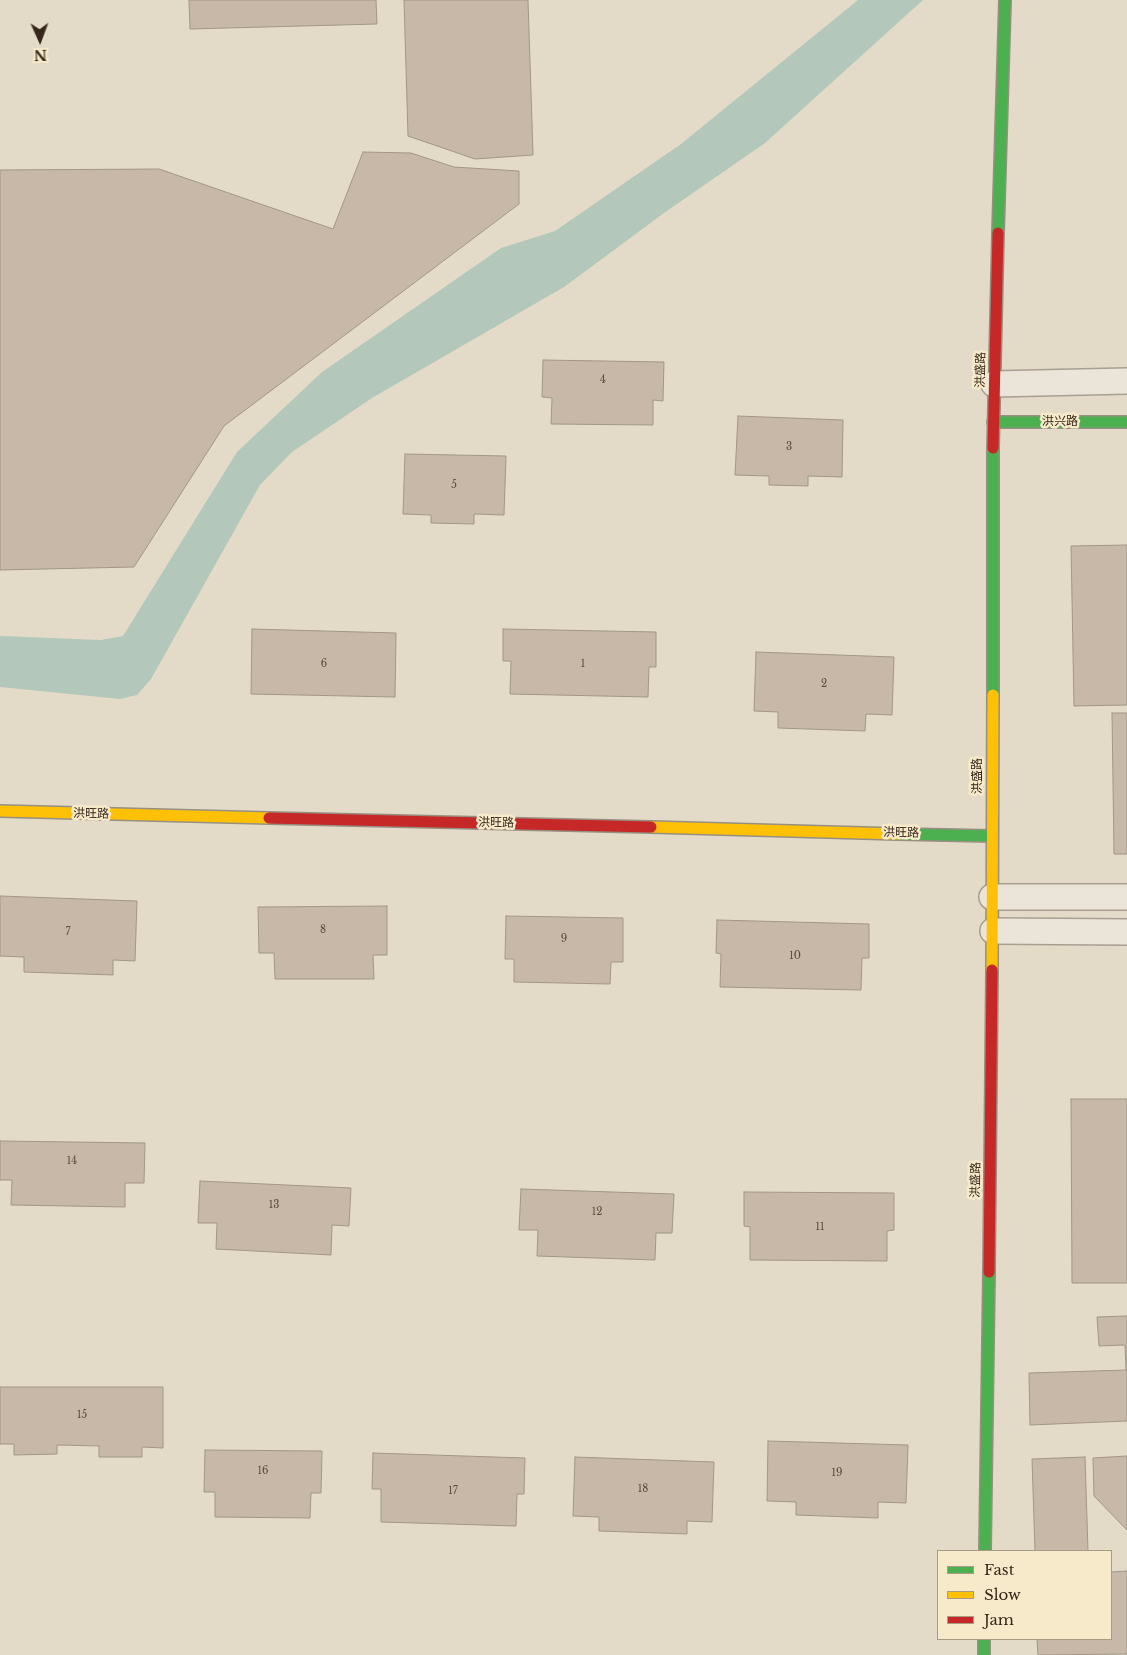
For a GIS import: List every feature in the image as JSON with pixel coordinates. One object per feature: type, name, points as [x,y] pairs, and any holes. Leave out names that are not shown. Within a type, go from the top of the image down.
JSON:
[{"type":"street","name":"洪盛路","points":[[986,1550],[992,931],[994,384],[1005,0]]},
{"type":"street","points":[[994,384],[1127,381]]},
{"type":"street","name":"洪兴路","points":[[994,422],[1127,422]]},
{"type":"street","name":"洪旺路","points":[[0,811],[992,836]]},
{"type":"street","points":[[992,897],[1127,897]]},
{"type":"street","points":[[992,931],[1127,932]]},
{"type":"street","points":[[984,1640],[984,1655]]},
{"type":"shaded area","points":[[858,0],[923,0],[765,143],[664,213],[564,287],[372,398],[292,452],[260,485],[151,679],[137,695],[120,699],[0,687],[0,636],[101,640],[123,636],[237,452],[322,372],[501,248],[555,231],[681,144]]},
{"type":"building","points":[[189,0],[376,0],[377,24],[190,29]]},
{"type":"building","points":[[404,0],[528,0],[533,155],[475,159],[408,136]]},
{"type":"building","points":[[363,152],[411,153],[454,167],[519,171],[519,204],[224,426],[134,567],[0,570],[0,170],[159,169],[333,229]]},
{"type":"building","points":[[543,360],[664,362],[663,401],[653,400],[653,425],[551,424],[552,398],[542,397]]},
{"type":"building","points":[[738,416],[843,420],[842,477],[808,476],[808,486],[769,485],[769,476],[735,475]]},
{"type":"building","points":[[405,454],[506,456],[504,515],[474,514],[474,524],[431,523],[431,515],[403,514]]},
{"type":"building","points":[[1127,545],[1127,705],[1074,706],[1071,546]]},
{"type":"building","points":[[252,629],[396,633],[395,697],[251,694]]},
{"type":"building","points":[[503,629],[656,632],[656,667],[649,667],[648,697],[510,694],[511,661],[503,661]]},
{"type":"building","points":[[756,652],[894,657],[892,715],[866,714],[865,731],[778,728],[778,712],[754,711]]},
{"type":"building","points":[[1112,713],[1127,713],[1127,854],[1114,854]]},
{"type":"building","points":[[0,896],[137,901],[135,961],[113,960],[113,975],[24,972],[24,957],[0,956]]},
{"type":"building","points":[[387,906],[387,955],[373,955],[374,979],[275,979],[274,953],[259,953],[258,907]]},
{"type":"building","points":[[506,916],[623,918],[623,962],[611,962],[610,984],[514,982],[514,959],[505,959]]},
{"type":"building","points":[[717,920],[869,924],[869,958],[862,958],[861,990],[720,987],[721,954],[716,953]]},
{"type":"building","points":[[1071,1099],[1127,1099],[1127,1283],[1072,1283]]},
{"type":"building","points":[[0,1141],[145,1143],[144,1183],[125,1183],[125,1207],[11,1205],[12,1180],[0,1180]]},
{"type":"building","points":[[200,1181],[351,1188],[349,1226],[332,1225],[331,1255],[216,1249],[217,1223],[198,1223]]},
{"type":"building","points":[[521,1189],[674,1194],[672,1233],[656,1233],[655,1260],[537,1256],[538,1230],[519,1230]]},
{"type":"building","points":[[744,1192],[894,1193],[894,1230],[887,1231],[887,1261],[750,1260],[750,1227],[744,1226]]},
{"type":"building","points":[[1127,1316],[1127,1421],[1030,1425],[1029,1373],[1126,1370],[1125,1345],[1099,1346],[1097,1317]]},
{"type":"building","points":[[0,1387],[163,1387],[163,1448],[142,1447],[142,1457],[99,1457],[99,1446],[57,1445],[57,1454],[14,1455],[14,1444],[0,1444]]},
{"type":"building","points":[[768,1441],[908,1445],[906,1503],[878,1502],[878,1518],[796,1515],[796,1502],[767,1501]]},
{"type":"building","points":[[205,1450],[322,1451],[321,1493],[311,1493],[310,1518],[215,1517],[215,1492],[204,1492]]},
{"type":"building","points":[[373,1453],[525,1458],[524,1494],[517,1494],[516,1526],[381,1522],[381,1489],[372,1489]]},
{"type":"building","points":[[1127,1456],[1127,1530],[1094,1496],[1093,1458]]},
{"type":"building","points":[[575,1457],[714,1462],[712,1522],[687,1521],[687,1534],[599,1531],[599,1517],[573,1516]]},
{"type":"building","points":[[1085,1457],[1088,1550],[1035,1550],[1032,1459]]},
{"type":"building","points":[[1127,1571],[1127,1654],[1038,1655],[1037,1640],[1112,1640],[1112,1572]]},
{"type":"traffic: fast","points":[[998,233],[1005,0]]},
{"type":"traffic: fast","points":[[993,422],[1127,422]]},
{"type":"traffic: fast","points":[[993,448],[993,695]]},
{"type":"traffic: fast","points":[[898,834],[992,836]]},
{"type":"traffic: fast","points":[[985,1550],[989,1272]]},
{"type":"traffic: fast","points":[[984,1640],[984,1655]]},
{"type":"traffic: slow","points":[[992,970],[993,695]]},
{"type":"traffic: slow","points":[[0,811],[269,818]]},
{"type":"traffic: slow","points":[[651,827],[898,834]]},
{"type":"traffic: jam","points":[[993,448],[998,233]]},
{"type":"traffic: jam","points":[[269,818],[651,827]]},
{"type":"traffic: jam","points":[[989,1272],[992,970]]}]
